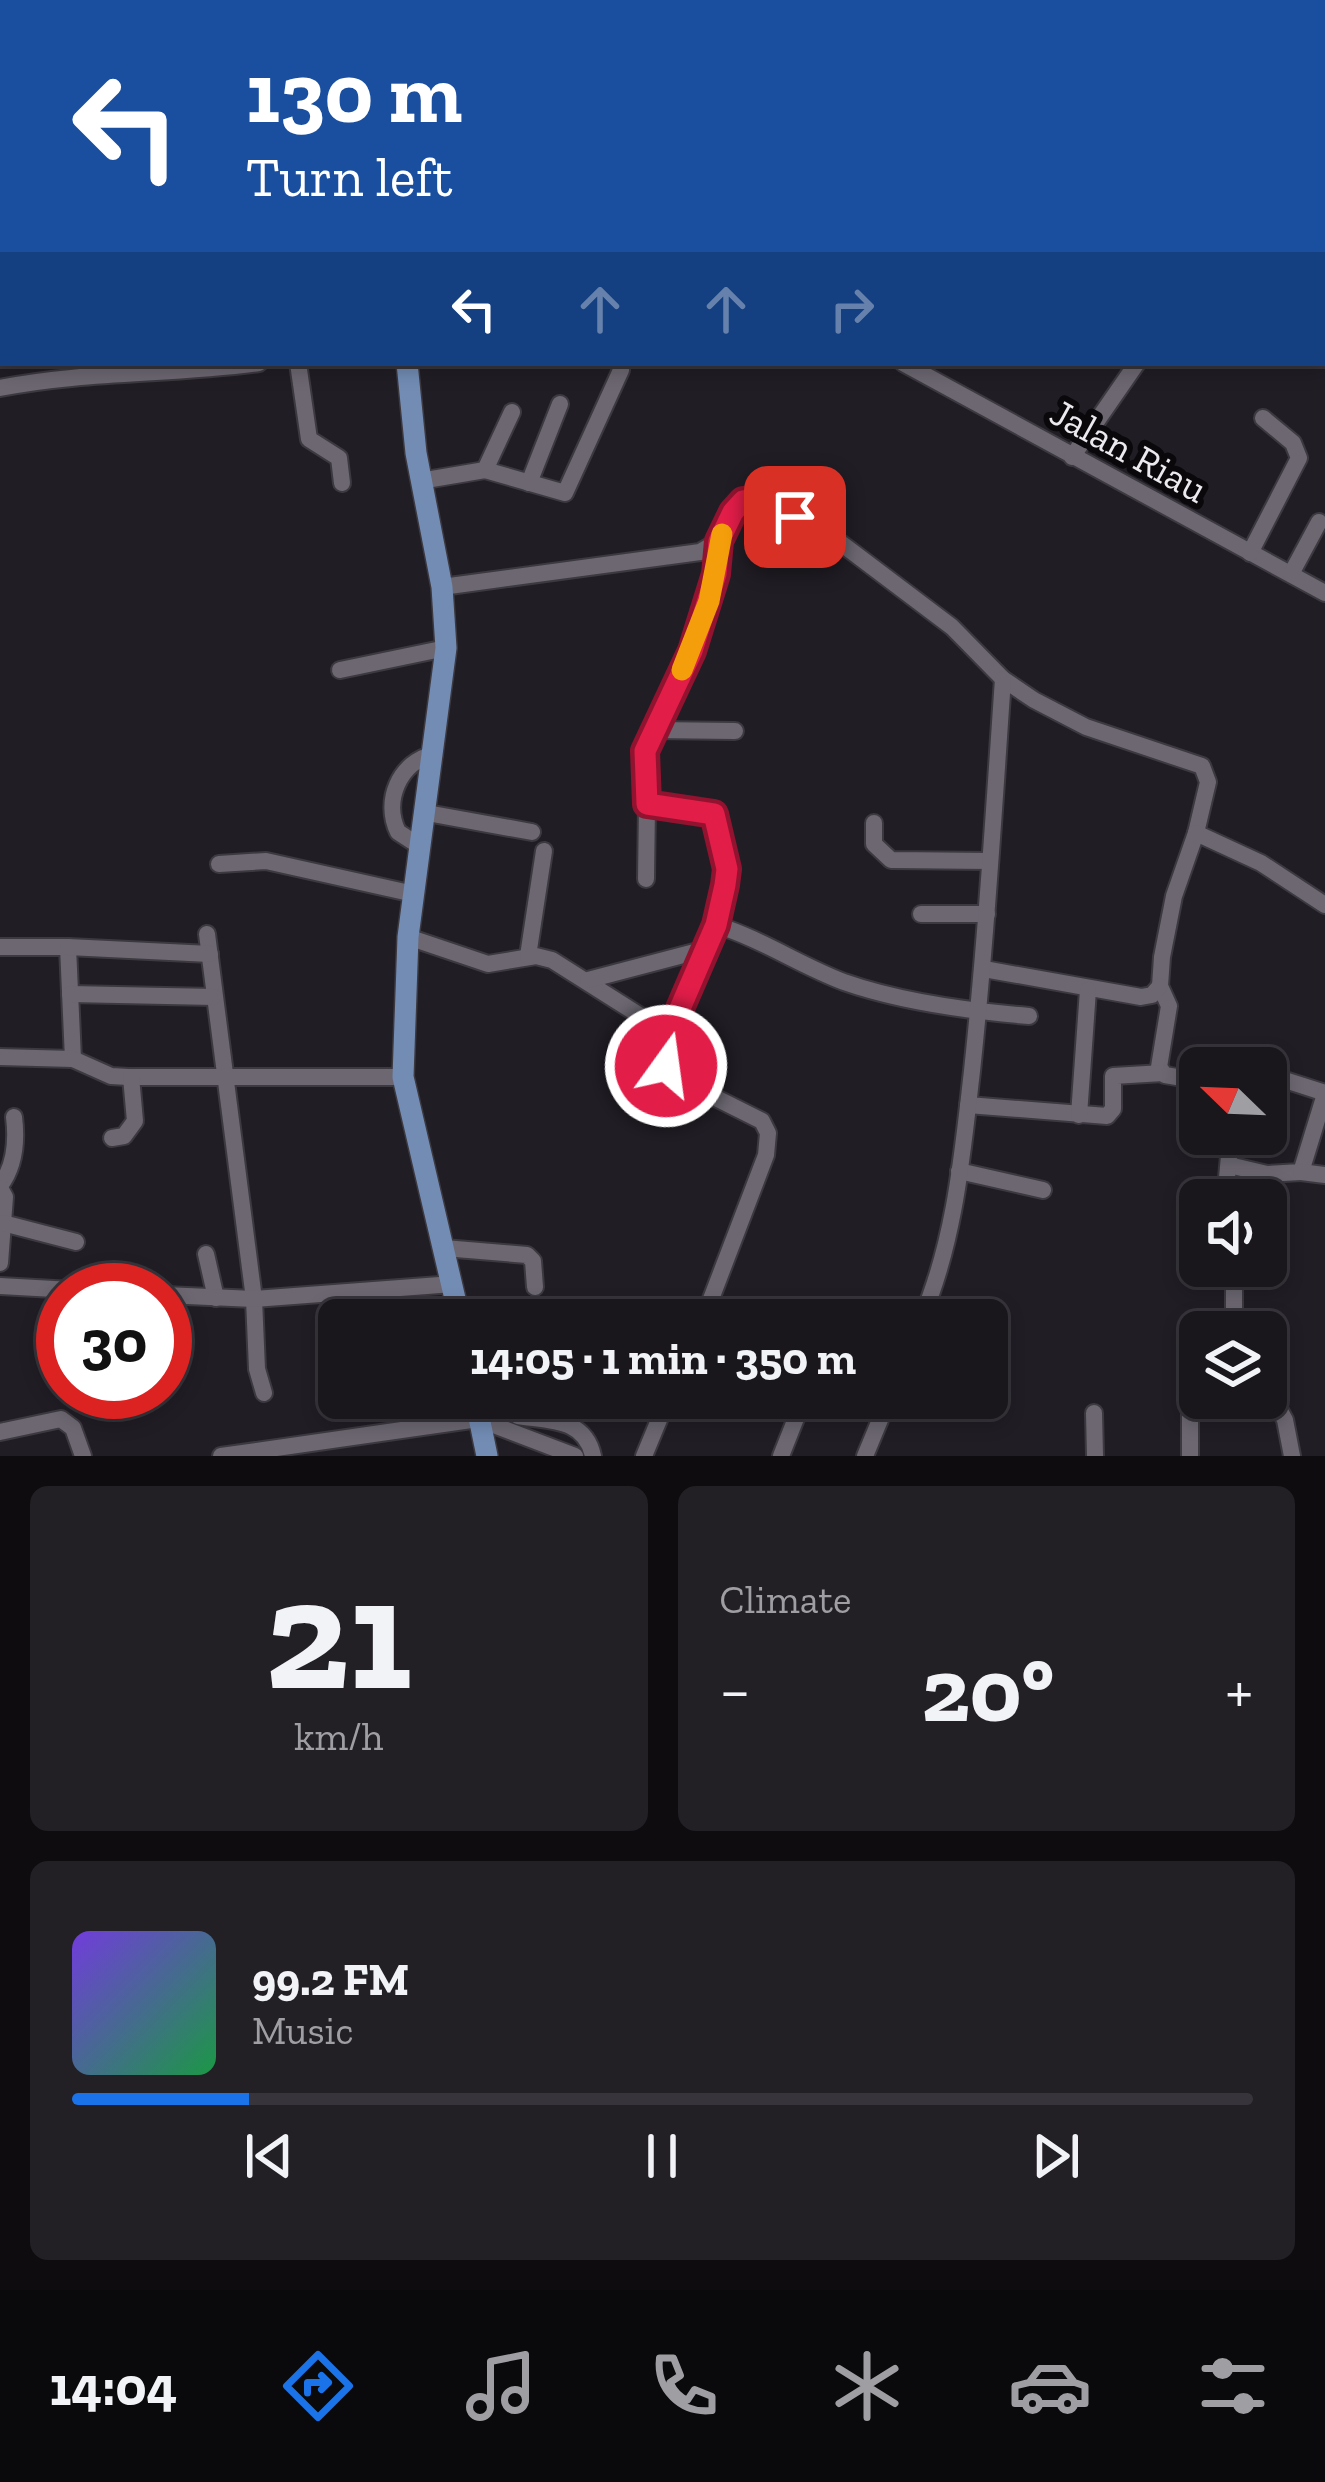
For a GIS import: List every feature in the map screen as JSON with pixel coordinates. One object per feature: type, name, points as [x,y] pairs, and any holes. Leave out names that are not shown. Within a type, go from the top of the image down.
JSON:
[{"type":"main road","points":[[407,366],[420,481],[442,586],[446,648],[408,937],[404,1077],[456,1299]]},
{"type":"main road","points":[[479,1419],[487,1456]]},
{"type":"street","points":[[0,388],[46,371],[164,366],[188,373],[238,366]]},
{"type":"street","points":[[298,366],[309,439],[339,458],[342,483]]},
{"type":"street","name":"Jalan Riau","points":[[908,366],[1325,593]]},
{"type":"street","points":[[1072,457],[1135,366]]},
{"type":"street","points":[[420,481],[485,470],[558,495],[567,492],[620,370]]},
{"type":"street","points":[[530,483],[560,404]]},
{"type":"street","points":[[485,470],[512,412]]},
{"type":"street","points":[[1250,553],[1299,458],[1293,443],[1263,418]]},
{"type":"street","points":[[646,879],[643,763],[653,730],[698,634],[720,561],[719,541],[743,501],[767,502],[863,559],[952,627],[1003,679],[1086,727],[1202,766],[1208,782],[1174,896],[1160,986],[1168,1006],[1160,1064],[1163,1073]]},
{"type":"street","points":[[1291,574],[1319,522]]},
{"type":"street","points":[[442,586],[691,553],[719,541]]},
{"type":"street","points":[[340,670],[446,648]]},
{"type":"street","points":[[929,1299],[949,1246],[968,1105],[984,969],[1003,679]]},
{"type":"street","points":[[653,730],[735,731]]},
{"type":"street","points":[[421,847],[398,832],[395,809],[403,770],[410,761],[434,754]]},
{"type":"street","points":[[647,804],[718,817],[727,876],[716,925],[669,1034],[665,1061],[674,1076],[762,1121],[768,1133],[766,1155],[711,1299]]},
{"type":"street","points":[[427,813],[532,832]]},
{"type":"street","points":[[874,824],[874,844],[891,860],[990,861]]},
{"type":"street","points":[[1196,833],[1261,863],[1325,904]]},
{"type":"street","points":[[528,956],[544,851]]},
{"type":"street","points":[[219,864],[266,861],[414,894]]},
{"type":"street","points":[[921,914],[987,914]]},
{"type":"street","points":[[716,925],[761,939],[848,983],[978,1012],[1029,1016]]},
{"type":"street","points":[[207,934],[263,1393]]},
{"type":"street","points":[[408,937],[481,963],[528,956],[562,963],[669,1034]]},
{"type":"street","points":[[0,947],[210,954]]},
{"type":"street","points":[[68,947],[73,1059]]},
{"type":"street","points":[[588,980],[706,949]]},
{"type":"street","points":[[984,969],[1144,998],[1160,986]]},
{"type":"street","points":[[1079,1115],[1088,990]]},
{"type":"street","points":[[70,994],[214,997]]},
{"type":"street","points":[[0,1057],[73,1059],[111,1076],[131,1077],[404,1077]]},
{"type":"street","points":[[968,1105],[1111,1114],[1113,1076],[1179,1076]]},
{"type":"street","points":[[112,1138],[124,1136],[134,1121],[131,1077]]},
{"type":"street","points":[[1288,1081],[1325,1094],[1301,1172]]},
{"type":"street","points":[[0,1263],[5,1197],[0,1187],[17,1137],[14,1117]]},
{"type":"street","points":[[1227,1179],[1229,1155]]},
{"type":"street","points":[[1228,1165],[1267,1174],[1325,1175]]},
{"type":"street","points":[[959,1171],[1043,1190]]},
{"type":"street","points":[[3,1223],[76,1242]]},
{"type":"street","points":[[444,1248],[527,1256],[535,1287]]},
{"type":"street","points":[[206,1255],[216,1298]]},
{"type":"street","points":[[192,1297],[254,1300],[453,1284]]},
{"type":"street","points":[[0,1286],[36,1288]]},
{"type":"street","points":[[1094,1413],[1095,1456]]},
{"type":"street","points":[[0,1432],[61,1419],[73,1428],[83,1456]]},
{"type":"street","points":[[221,1456],[418,1419]]},
{"type":"street","points":[[499,1419],[575,1456]]},
{"type":"street","points":[[532,1419],[580,1429],[590,1440],[593,1456]]},
{"type":"street","points":[[644,1456],[659,1419]]},
{"type":"street","points":[[781,1456],[796,1419]]},
{"type":"street","points":[[865,1456],[880,1419]]},
{"type":"street","points":[[1190,1419],[1190,1456]]},
{"type":"street","points":[[1284,1419],[1292,1456]]},
{"type":"slow traffic","points":[[682,670],[709,601],[722,534]]},
{"type":"route","points":[[666,1066],[669,1034],[716,925],[727,869],[718,817],[647,804],[644,756],[692,651],[720,561],[719,541],[733,512],[743,501],[758,499],[795,517]]}]
